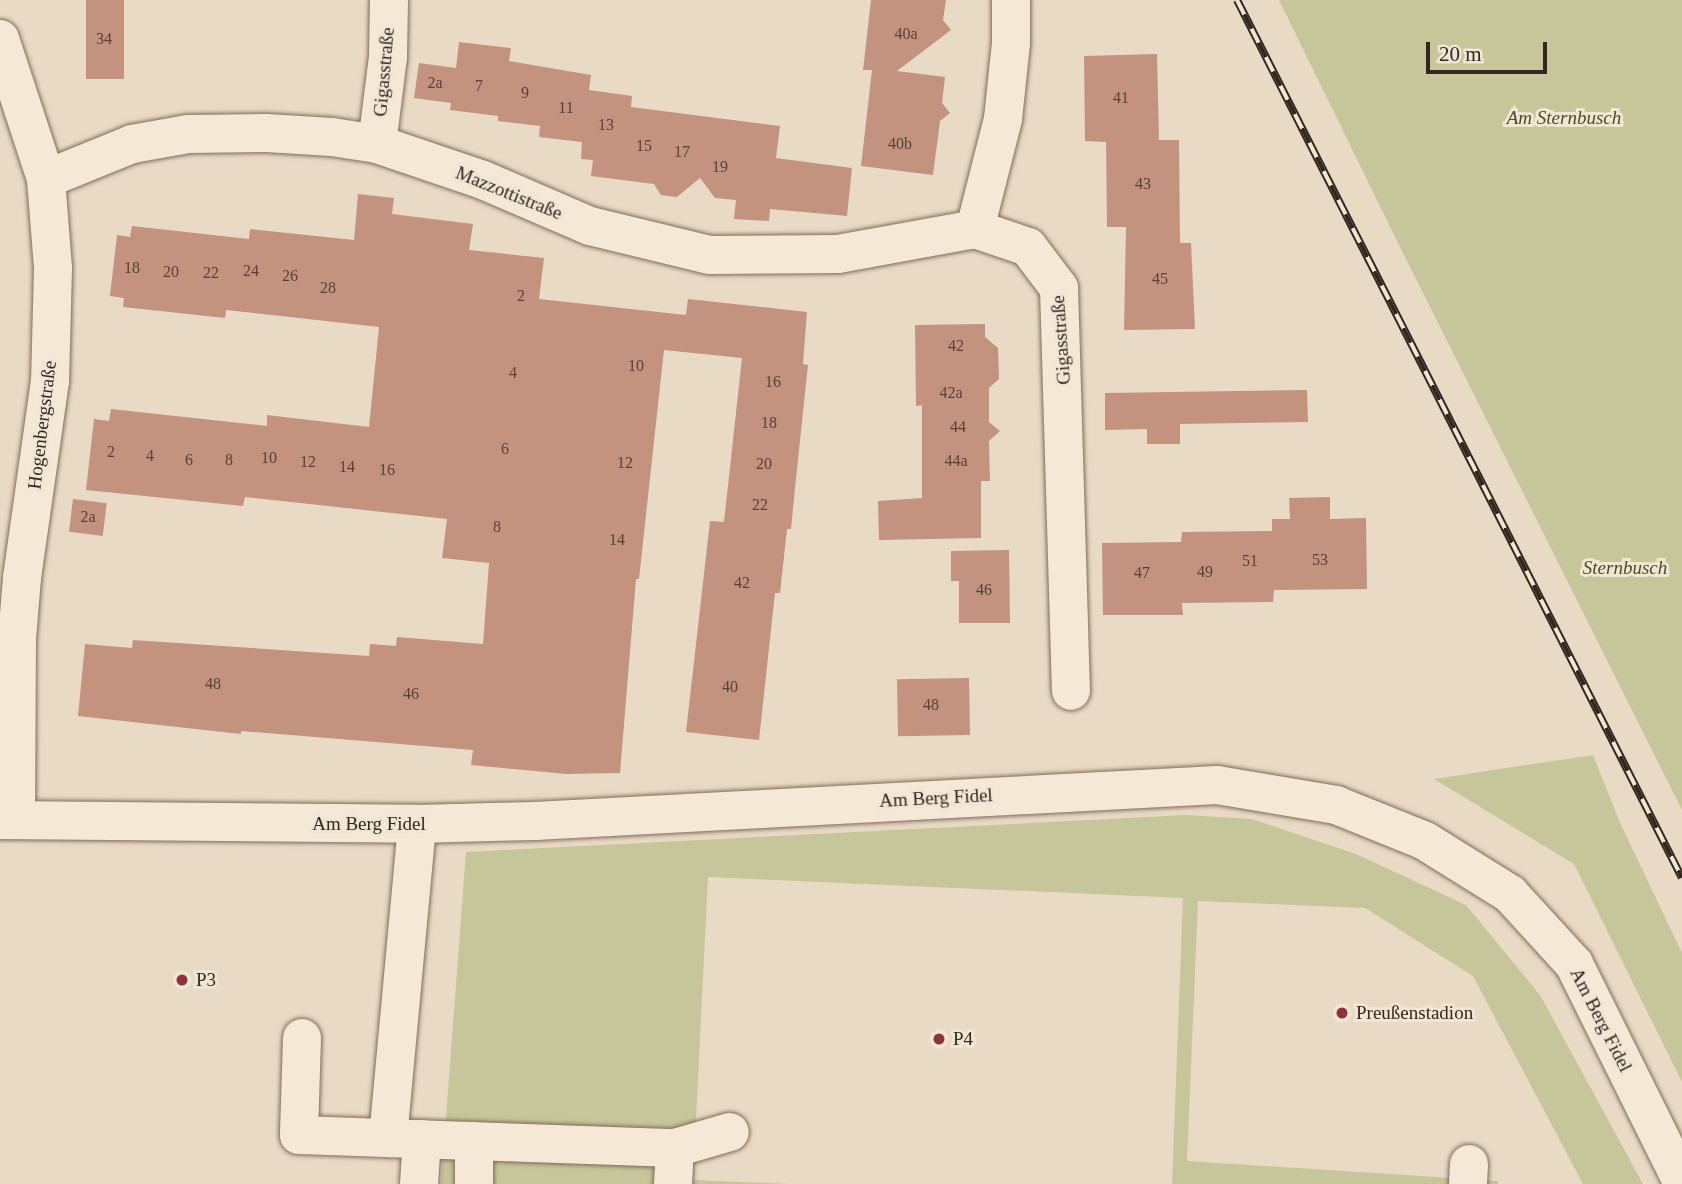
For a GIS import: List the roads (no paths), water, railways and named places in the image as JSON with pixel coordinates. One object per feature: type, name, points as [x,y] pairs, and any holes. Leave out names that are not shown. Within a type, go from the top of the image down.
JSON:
[{"type":"street","name":"Gigasstraße","points":[[377,144],[388,57],[389,0]]},
{"type":"street","points":[[975,229],[1003,119],[1011,43],[1011,0]]},
{"type":"street","name":"Hogenbergstraße","points":[[0,39],[46,179],[53,268],[50,381],[22,578],[8,637],[8,819]]},
{"type":"street","name":"Mazzottistraße","points":[[46,179],[132,144],[188,134],[266,132],[332,137],[377,144],[484,180],[590,226],[710,256],[838,254],[975,229]]},
{"type":"street","name":"Gigasstraße","points":[[975,229],[1028,247],[1059,288],[1071,691]]},
{"type":"street","name":"Am Berg Fidel","points":[[8,819],[417,824],[553,821],[1217,785],[1336,806],[1425,841],[1510,894],[1574,964],[1682,1182]]},
{"type":"street","points":[[417,824],[405,1139],[419,1184]]},
{"type":"street","points":[[302,1038],[299,1135],[474,1141],[674,1166],[730,1132]]},
{"type":"street","points":[[474,1141],[474,1184]]},
{"type":"railway","points":[[1237,0],[1682,878]]},
{"type":"place","name":"P3","points":[[182,980]]},
{"type":"place","name":"Preußenstadion","points":[[1342,1013]]},
{"type":"place","name":"P4","points":[[939,1039]]},
{"type":"park label","name":"Am Sternbusch","points":[[1564,118]]},
{"type":"park label","name":"Sternbusch","points":[[1625,568]]}]
